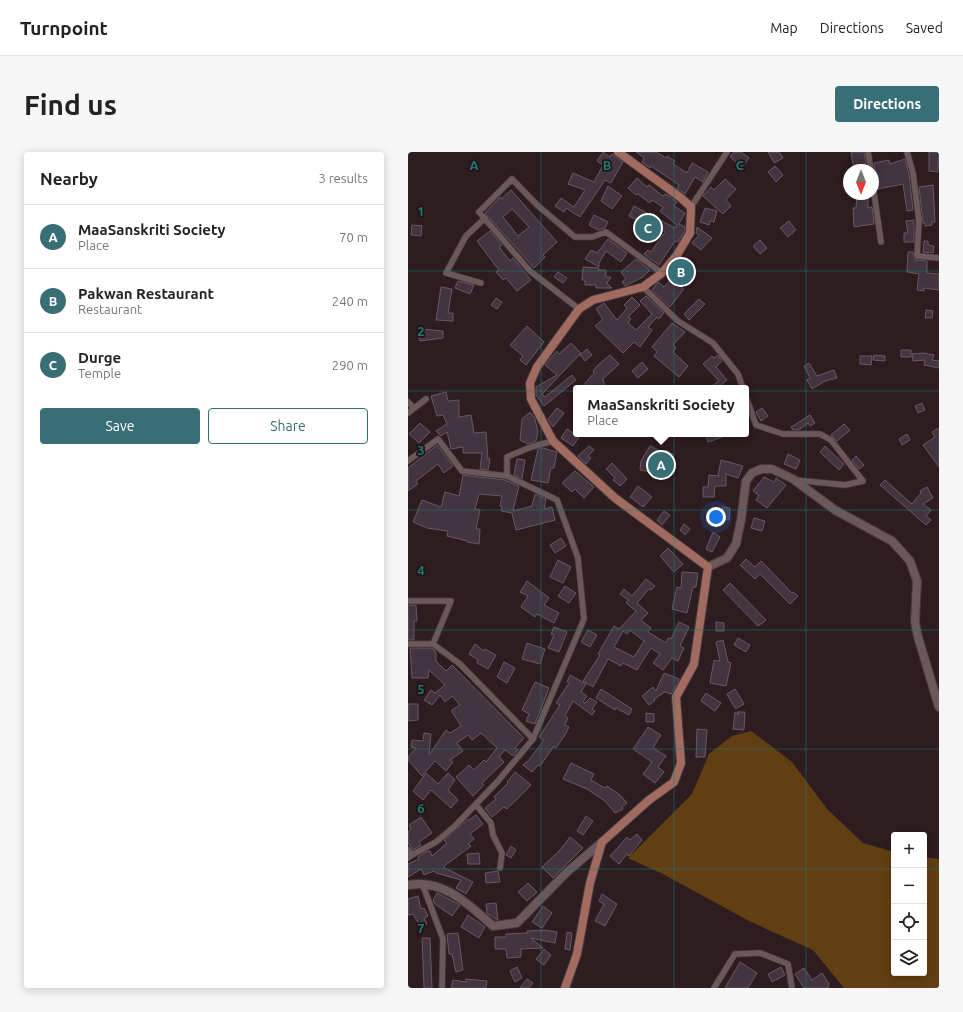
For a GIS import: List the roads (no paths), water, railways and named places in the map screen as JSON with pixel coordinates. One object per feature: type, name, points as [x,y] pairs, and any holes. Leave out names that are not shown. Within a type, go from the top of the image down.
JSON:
[{"type":"main road","points":[[618,152],[680,197],[691,207],[690,233],[677,255],[662,272],[643,287],[593,300],[579,309],[537,367],[530,383],[531,399],[553,441],[615,498],[708,567]]},
{"type":"main road","points":[[708,567],[727,558],[736,544],[746,481],[752,473],[767,468],[792,480],[836,510],[892,541],[910,561],[917,581],[916,622],[918,638],[934,695],[939,707]]},
{"type":"main road","points":[[408,885],[422,883],[457,894],[493,926],[517,923],[567,872],[649,800],[674,782],[682,763],[676,697],[694,664],[708,567]]},
{"type":"main road","points":[[565,988],[577,954],[590,883],[602,842]]},
{"type":"street","points":[[691,207],[727,152]]},
{"type":"street","points":[[868,152],[870,164]]},
{"type":"street","points":[[907,152],[913,173],[919,221],[917,256],[939,258]]},
{"type":"street","points":[[579,309],[530,271],[480,212],[512,179],[537,205],[575,237],[592,237],[606,232],[662,272]]},
{"type":"street","points":[[875,200],[881,242]]},
{"type":"street","points":[[481,283],[446,273],[466,236],[485,218]]},
{"type":"street","points":[[643,287],[678,322],[713,343],[738,374],[742,385]]},
{"type":"street","points":[[408,413],[426,399]]},
{"type":"street","points":[[408,402],[414,408]]},
{"type":"street","points":[[749,405],[756,425],[783,434],[820,434],[831,440],[863,481],[845,485],[792,480]]},
{"type":"street","points":[[408,461],[438,439],[462,471],[507,476],[557,500],[578,558],[584,619],[532,739],[476,805],[455,826],[436,842],[410,856],[408,850]]},
{"type":"street","points":[[507,476],[508,457],[531,447],[553,441]]},
{"type":"street","points":[[408,601],[451,601],[433,644]]},
{"type":"street","points":[[408,644],[433,644],[460,664],[532,739]]},
{"type":"street","points":[[476,805],[491,823],[493,835],[502,853],[500,868]]},
{"type":"street","points":[[422,883],[443,939],[442,988]]},
{"type":"street","points":[[714,988],[735,954],[760,953],[788,964],[792,988]]},
{"type":"place","name":"Durge","points":[[648,228]]},
{"type":"place","name":"Pakwan Restaurant","points":[[681,272]]},
{"type":"place","name":"MaaSanskriti Society","points":[[661,465]]}]
